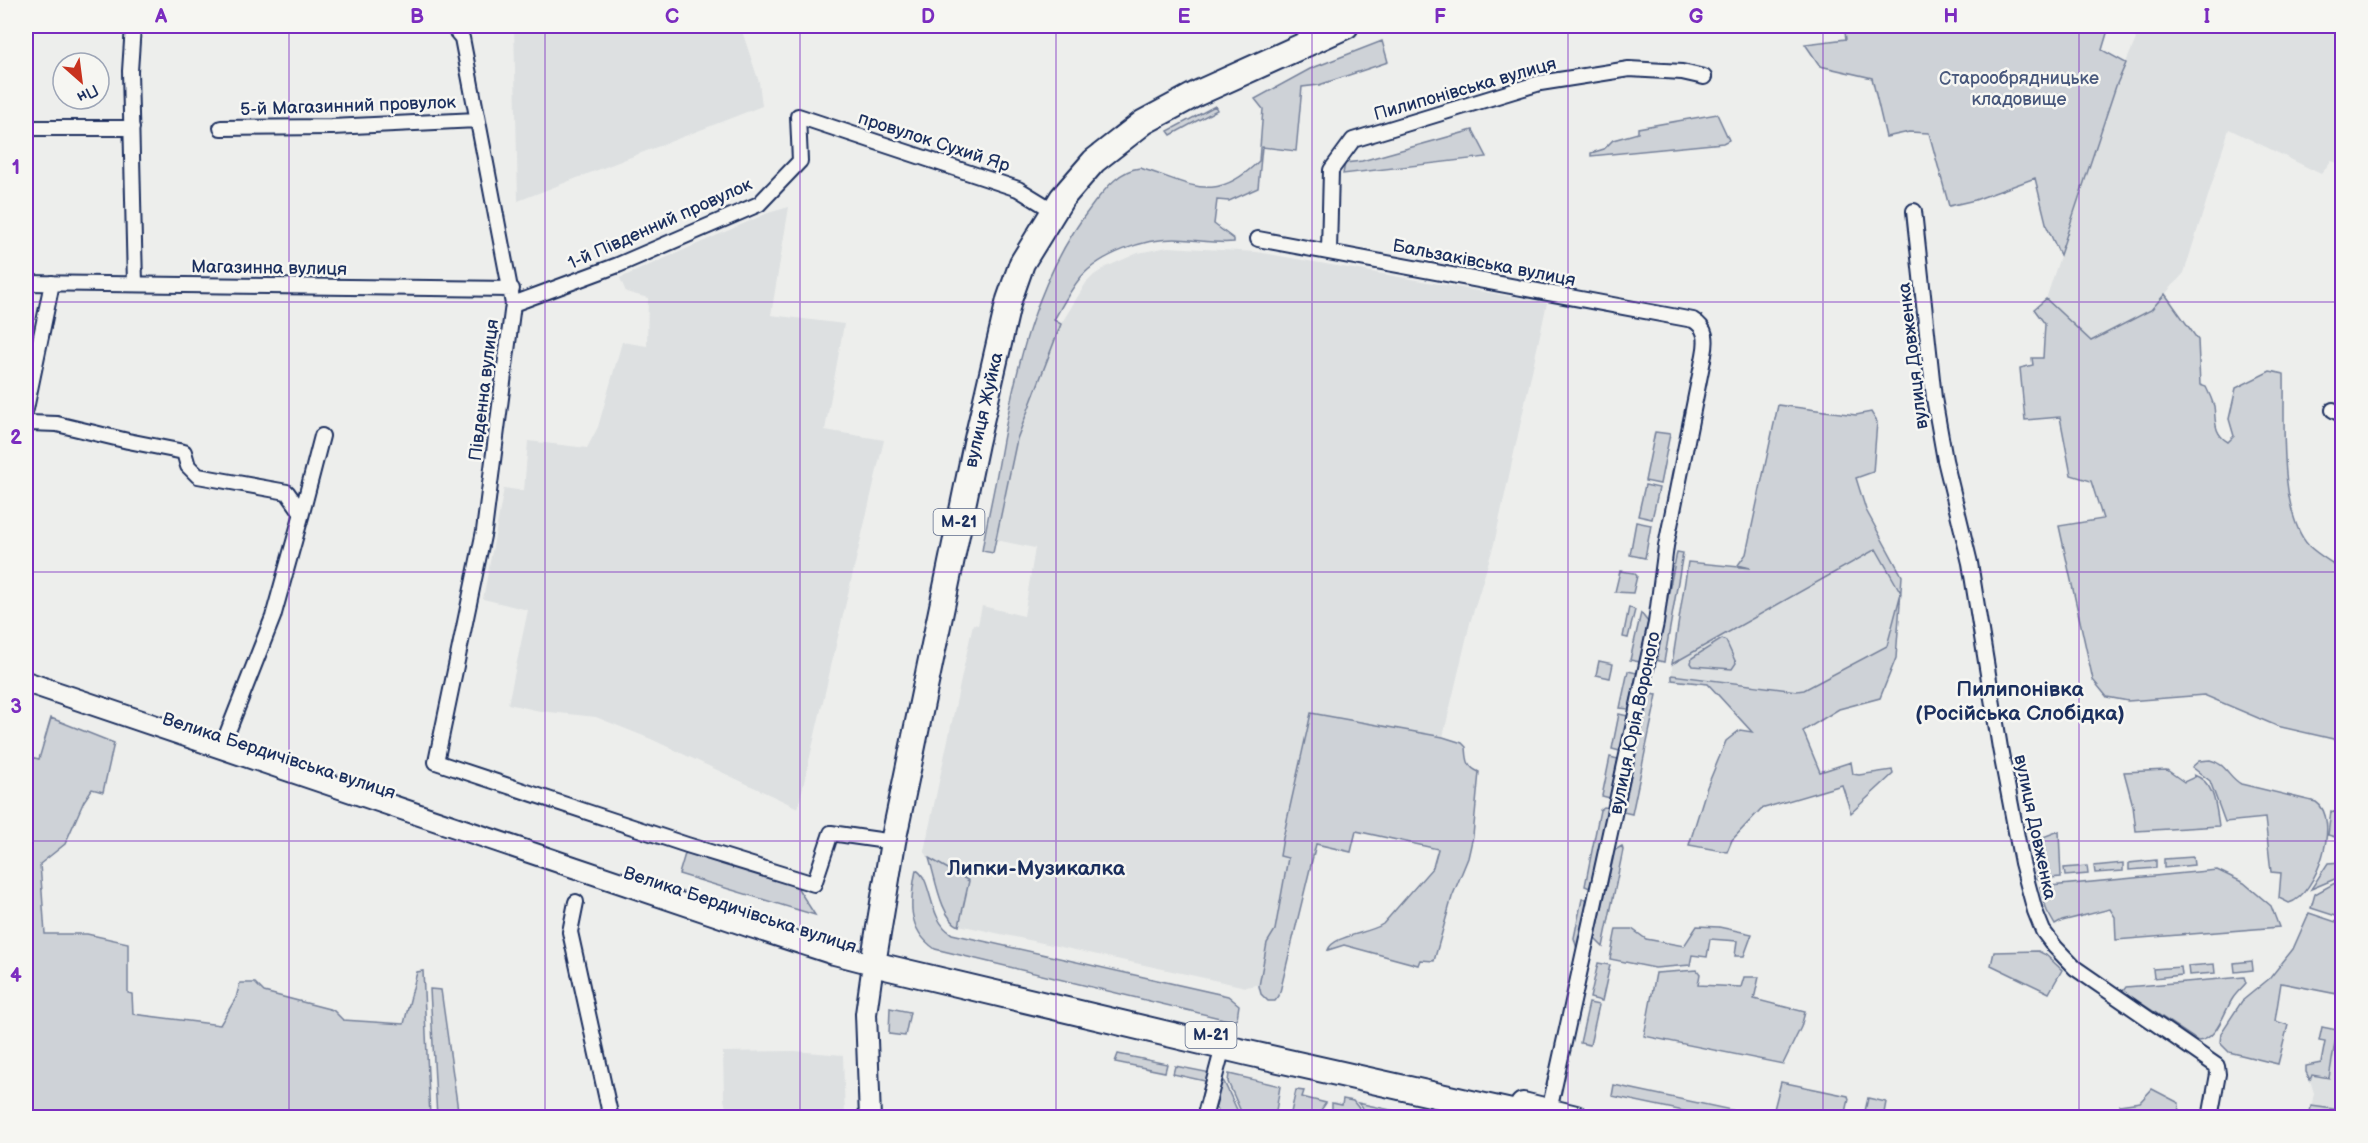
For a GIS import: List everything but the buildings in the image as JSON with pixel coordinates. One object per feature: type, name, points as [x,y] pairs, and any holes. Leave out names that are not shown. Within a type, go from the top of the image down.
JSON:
[{"type":"highway","name":"вулиця Жуйка","points":[[874,958],[893,842],[976,443],[1009,300],[1022,263],[1062,198],[1094,161],[1144,122],[1198,93],[1346,26]]},
{"type":"highway","name":"Велика Бердичівська вулиця","points":[[874,958],[1545,1115]]},
{"type":"highway","name":"Велика Бердичівська вулиця","points":[[874,958],[1223,1047],[1545,1115],[1576,1118]]},
{"type":"main road","name":"Велика Бердичівська вулиця","points":[[26,671],[874,958]]},
{"type":"main road","name":"Велика Бердичівська вулиця","points":[[26,682],[834,954],[874,958]]},
{"type":"main road","points":[[870,1118],[866,1014],[874,958]]},
{"type":"street","points":[[133,26],[130,71],[135,284]]},
{"type":"street","name":"Південна вулиця","points":[[452,26],[462,38],[512,289],[513,304],[484,531],[436,762],[687,845],[814,884],[831,833],[893,842]]},
{"type":"street","name":"Пилипонівська вулиця","points":[[1329,251],[1330,170],[1353,140],[1540,83],[1629,69],[1682,72],[1704,77]]},
{"type":"street","name":"провулок Сухий Яр","points":[[798,116],[1018,189],[1054,211]]},
{"type":"street","name":"1-й Південний провулок","points":[[513,304],[618,266],[759,204],[800,161],[798,116]]},
{"type":"street","name":"5-й Магазинний провулок","points":[[221,128],[332,127],[477,120]]},
{"type":"street","points":[[26,128],[132,128]]},
{"type":"street","name":"вулиця Довженка","points":[[1914,211],[1934,398],[1945,460],[1970,563],[2003,765],[2022,863],[2035,911],[2043,931],[2055,948],[2075,968],[2217,1066],[2218,1074],[2211,1118]]},
{"type":"street","name":"Бальзаківська вулиця","points":[[1258,238],[1693,320],[1701,327]]},
{"type":"street","name":"Магазинна вулиця","points":[[26,282],[512,289]]},
{"type":"street","points":[[26,409],[52,283]]},
{"type":"street","name":"вулиця Юрія Вороного","points":[[1545,1115],[1656,623],[1666,546],[1706,343],[1701,327]]},
{"type":"street","points":[[26,425],[29,423],[57,424],[184,452],[188,466],[198,476],[287,492],[302,513]]},
{"type":"street","points":[[225,739],[273,617],[322,436]]},
{"type":"street","points":[[576,902],[570,932],[611,1118]]},
{"type":"street","points":[[1204,1118],[1223,1047]]},
{"type":"shaded area","points":[[514,26],[741,28],[759,82],[762,106],[518,201]]},
{"type":"shaded area","points":[[2119,26],[2336,26],[2342,29],[2342,164],[2331,161],[2321,174],[2229,129],[2184,273],[2151,310],[2091,341],[2046,299],[2116,86],[2136,39]]},
{"type":"shaded area","points":[[789,207],[771,315],[844,324],[825,430],[884,440],[798,808],[651,739],[596,717],[540,711],[508,704],[528,610],[483,599],[504,488],[524,491],[528,441],[587,448],[598,427],[622,342],[647,346],[648,298],[626,292],[620,278],[768,213]]},
{"type":"shaded area","points":[[1168,247],[1257,252],[1547,303],[1494,544],[1470,623],[1443,737],[1311,713],[1280,855],[1289,857],[1267,983],[1246,987],[959,925],[968,881],[929,858],[924,851],[973,624],[978,625],[982,606],[1024,616],[1035,548],[996,540],[1017,439],[1061,324],[1086,283],[1094,275],[1138,253]]},
{"type":"shaded area","points":[[1843,437],[1866,510],[1902,576],[1896,658],[1880,698],[1839,709],[1803,731],[1826,786],[1753,733],[1708,684],[1672,680],[1672,655],[1688,562],[1757,569]]},
{"type":"shaded area","points":[[2342,1018],[2342,1117],[2309,1118],[2314,1093],[2310,1080],[2311,1075],[2329,1078],[2337,1024]]},
{"type":"shaded area","points":[[795,1051],[843,1055],[845,1117],[728,1117],[724,1099],[723,1052]]},
{"type":"green space","name":"Старообрядницьке кладовище","points":[[1844,26],[2104,26],[2108,30],[2102,50],[2126,63],[2116,86],[2060,255],[2047,227],[2035,178],[1975,200],[1949,206],[1929,133],[1909,132],[1886,137],[1872,78],[1820,66],[1805,44],[1846,39]]},
{"type":"green space","points":[[1382,41],[1388,62],[1319,85],[1302,87],[1296,151],[1262,147],[1258,188],[1229,201],[1217,200],[1214,224],[1234,239],[1234,242],[1174,239],[1137,245],[1100,261],[1077,282],[1054,320],[1061,324],[1017,439],[993,553],[982,551],[1013,389],[1031,324],[1057,261],[1074,231],[1094,203],[1120,176],[1133,169],[1140,168],[1201,187],[1215,187],[1243,175],[1259,161],[1263,109],[1255,99],[1310,69]]},
{"type":"green space","points":[[1215,106],[1217,110],[1171,135],[1168,131]]},
{"type":"green space","points":[[1717,114],[1729,140],[1723,143],[1591,156],[1591,153],[1604,149],[1613,140],[1638,133],[1638,128]]},
{"type":"green space","points":[[1473,130],[1487,157],[1343,174],[1345,163],[1362,161]]},
{"type":"green space","points":[[2165,294],[2198,340],[2200,385],[2206,387],[2214,406],[2218,431],[2228,442],[2234,436],[2229,419],[2236,388],[2270,371],[2284,374],[2285,464],[2292,511],[2299,531],[2309,546],[2342,570],[2342,741],[2277,726],[2204,695],[2128,701],[2107,697],[2093,680],[2059,526],[2103,519],[2091,481],[2071,475],[2060,417],[2025,420],[2020,368],[2033,365],[2032,358],[2043,358],[2045,324],[2034,309],[2046,299],[2091,341],[2151,310]]},
{"type":"green space","points":[[1778,405],[1856,415],[1871,412],[1877,422],[1873,472],[1856,478],[1866,510],[1902,576],[1901,593],[1876,549],[1672,664],[1688,562],[1750,568],[1738,565],[1746,554]]},
{"type":"green space","points":[[1655,432],[1670,434],[1660,484],[1645,481]]},
{"type":"green space","points":[[1645,485],[1659,488],[1652,519],[1638,516]]},
{"type":"green space","points":[[1636,522],[1651,525],[1645,558],[1630,555]]},
{"type":"green space","points":[[1677,552],[1683,553],[1664,662],[1655,660]]},
{"type":"green space","points":[[1620,571],[1634,573],[1637,576],[1633,593],[1615,592]]},
{"type":"green space","points":[[1901,594],[1896,658],[1880,698],[1839,709],[1803,731],[1820,772],[1851,762],[1853,774],[1892,770],[1893,774],[1851,813],[1842,785],[1761,809],[1732,840],[1727,852],[1689,845],[1707,787],[1726,741],[1740,730],[1752,732],[1708,684],[1672,680],[1672,675],[1804,690],[1887,646]]},
{"type":"green space","points":[[1629,607],[1635,610],[1628,638],[1623,637]]},
{"type":"green space","points":[[1641,613],[1648,622],[1640,662],[1630,660]]},
{"type":"green space","points":[[1722,639],[1726,641],[1736,663],[1732,669],[1693,666],[1692,658]]},
{"type":"green space","points":[[1599,661],[1613,664],[1610,678],[1596,675]]},
{"type":"green space","points":[[1628,671],[1637,673],[1629,709],[1620,708]]},
{"type":"green space","points":[[1649,694],[1657,695],[1632,814],[1623,812]]},
{"type":"green space","points":[[1311,713],[1443,737],[1462,743],[1466,747],[1469,765],[1479,772],[1473,836],[1468,858],[1452,897],[1434,961],[1420,960],[1418,965],[1344,945],[1328,950],[1337,941],[1383,924],[1433,867],[1438,849],[1356,831],[1351,852],[1316,844],[1279,996],[1275,1001],[1268,1001],[1261,994],[1259,986],[1267,943],[1275,930],[1288,858],[1280,856]]},
{"type":"green space","points":[[1619,714],[1628,716],[1620,751],[1612,749]]},
{"type":"green space","points":[[51,718],[114,743],[103,792],[92,789],[84,801],[65,844],[40,864],[45,934],[87,934],[128,943],[128,993],[132,994],[133,1014],[220,1025],[236,998],[240,983],[255,983],[264,992],[333,1010],[343,1020],[404,1024],[417,972],[423,971],[430,1117],[26,1117],[26,756],[39,759]]},
{"type":"green space","points":[[1610,757],[1618,759],[1610,798],[1602,796]]},
{"type":"green space","points":[[2210,760],[2220,764],[2241,784],[2316,802],[2323,811],[2327,824],[2322,856],[2308,887],[2299,897],[2289,903],[2279,898],[2281,873],[2271,872],[2265,818],[2225,822],[2210,781],[2192,767],[2199,761]]},
{"type":"green space","points":[[2167,770],[2184,782],[2195,777],[2194,775],[2206,783],[2213,796],[2219,826],[2136,831],[2133,806],[2124,772]]},
{"type":"green space","points":[[1604,807],[1608,808],[1590,888],[1585,886],[1600,810]]},
{"type":"green space","points":[[2331,811],[2342,815],[2342,839],[2328,835]]},
{"type":"green space","points":[[2059,831],[2061,877],[2038,879],[2030,842]]},
{"type":"green space","points":[[1622,846],[1603,947],[1595,939],[1615,850]]},
{"type":"green space","points":[[687,847],[795,884],[815,915],[679,874]]},
{"type":"green space","points":[[2193,857],[2194,865],[2164,868],[2164,859]]},
{"type":"green space","points":[[929,858],[969,881],[959,926],[953,922],[943,906]]},
{"type":"green space","points":[[2156,860],[2156,868],[2129,870],[2129,863]]},
{"type":"green space","points":[[2342,862],[2342,876],[2311,889],[2328,863]]},
{"type":"green space","points":[[2123,863],[2123,871],[2095,873],[2094,866]]},
{"type":"green space","points":[[2087,866],[2088,874],[2065,876],[2064,868]]},
{"type":"green space","points":[[916,870],[925,881],[938,919],[952,934],[1228,996],[1239,1005],[1237,1018],[1232,1021],[935,949],[919,932],[912,913],[912,892]]},
{"type":"green space","points":[[2217,870],[2244,883],[2271,906],[2279,927],[2116,940],[2115,917],[2110,909],[2062,921],[2055,925],[2047,911],[2040,887]]},
{"type":"green space","points":[[2342,879],[2342,918],[2311,908],[2315,894]]},
{"type":"green space","points":[[1582,899],[1588,899],[1577,949],[1574,938]]},
{"type":"green space","points":[[2309,913],[2342,924],[2342,936],[2337,953],[2342,955],[2342,995],[2281,983],[2275,1021],[2288,1025],[2278,1064],[2229,1052],[2220,1043],[2221,1033],[2242,1001],[2270,978],[2293,949]]},
{"type":"green space","points":[[1697,926],[1719,927],[1752,934],[1744,956],[1735,956],[1737,941],[1710,939],[1707,957],[1692,955],[1690,965],[1655,968],[1610,959],[1616,929],[1632,929],[1646,939],[1684,946]]},
{"type":"green space","points":[[2038,951],[2046,955],[2062,970],[2049,993],[1991,965],[1994,952]]},
{"type":"green space","points":[[2252,961],[2253,970],[2235,972],[2234,963]]},
{"type":"green space","points":[[1598,963],[1610,965],[1602,1001],[1590,998]]},
{"type":"green space","points":[[2214,964],[2215,973],[2189,975],[2188,966]]},
{"type":"green space","points":[[2181,967],[2182,975],[2154,978],[2153,969]]},
{"type":"green space","points":[[1697,970],[1700,974],[1698,985],[1741,987],[1744,977],[1759,977],[1754,999],[1805,1012],[1801,1027],[1783,1064],[1644,1036],[1656,973]]},
{"type":"green space","points":[[2244,977],[2246,983],[2233,998],[2220,1024],[2211,1036],[2198,1041],[2123,991],[2126,987]]},
{"type":"green space","points":[[430,989],[441,990],[459,1117],[437,1117]]},
{"type":"green space","points":[[1589,1003],[1599,1005],[1590,1045],[1580,1043]]},
{"type":"green space","points":[[890,1008],[910,1012],[905,1036],[889,1034]]},
{"type":"green space","points":[[2322,1027],[2337,1030],[2329,1078],[2312,1075],[2310,1080],[2306,1066],[2321,1063],[2325,1042],[2319,1041]]},
{"type":"green space","points":[[1118,1054],[1167,1064],[1165,1072],[1115,1062]]},
{"type":"green space","points":[[1175,1066],[1211,1073],[1201,1113],[1198,1112],[1205,1081],[1173,1074]]},
{"type":"green space","points":[[1229,1074],[1280,1086],[1275,1117],[1243,1116],[1228,1082]]},
{"type":"green space","points":[[1220,1081],[1224,1082],[1240,1116],[1221,1113],[1213,1106]]},
{"type":"green space","points":[[1781,1082],[1848,1096],[1845,1117],[1772,1117]]},
{"type":"green space","points":[[1614,1085],[1736,1111],[1735,1117],[1712,1117],[1612,1096]]},
{"type":"green space","points":[[2152,1089],[2179,1103],[2178,1117],[2117,1117],[2120,1105],[2140,1102]]},
{"type":"green space","points":[[1296,1090],[1304,1091],[1302,1097],[1326,1103],[1316,1117],[1290,1117]]},
{"type":"green space","points":[[1868,1098],[1886,1102],[1884,1113],[1881,1115],[1865,1111]]},
{"type":"green space","points":[[1343,1099],[1353,1101],[1366,1117],[1332,1117],[1332,1103],[1342,1105]]},
{"type":"green space","points":[[1358,1103],[1423,1117],[1371,1117]]},
{"type":"green space","points":[[2311,1106],[2341,1110],[2342,1117],[2309,1117]]},
{"type":"district","name":"Пилипонівка (Російська Слобідка)","points":[[2020,701]]},
{"type":"district","name":"Липки-Музикалка","points":[[1036,868]]}]
